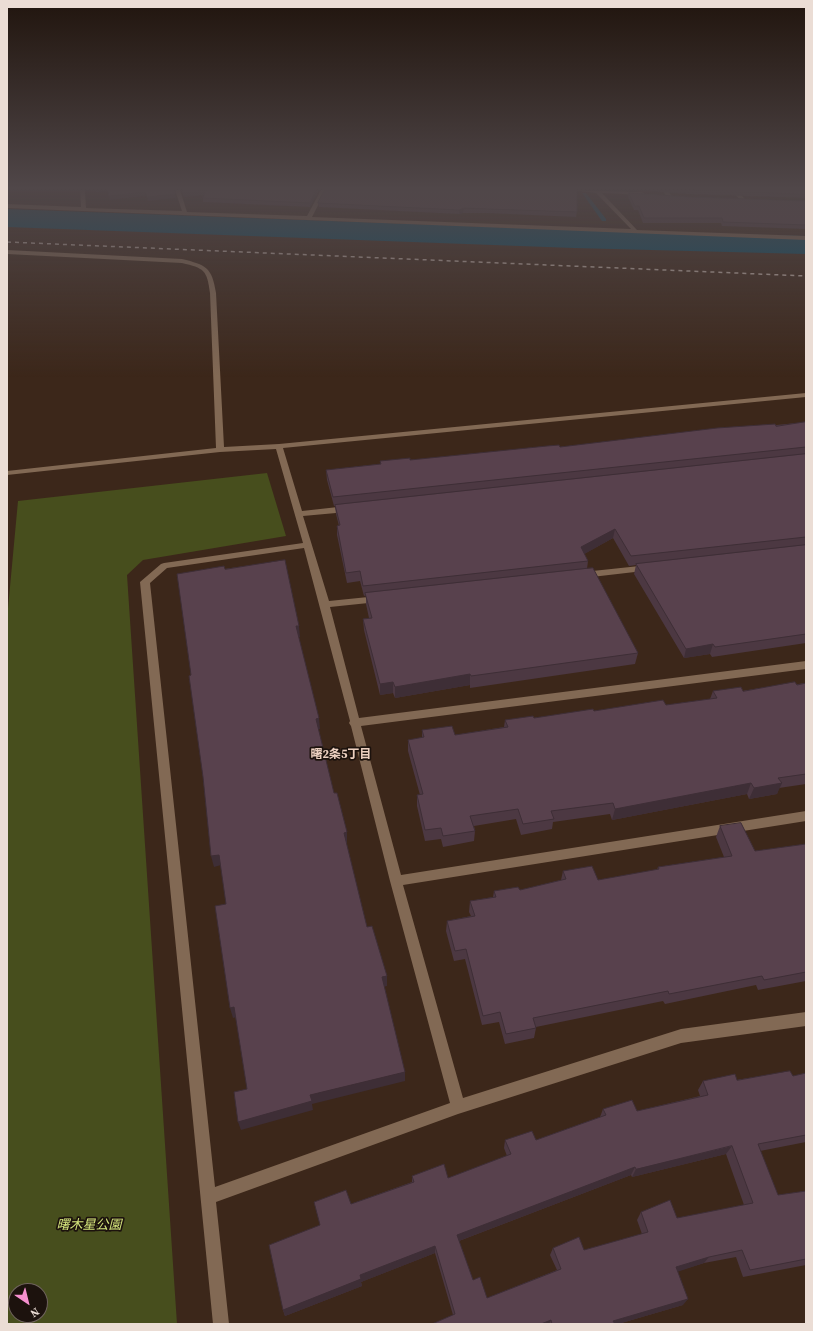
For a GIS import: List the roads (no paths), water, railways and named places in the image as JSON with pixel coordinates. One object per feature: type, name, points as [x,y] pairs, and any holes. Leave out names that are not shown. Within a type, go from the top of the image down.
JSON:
[{"type":"street","points":[[9,252],[182,260],[204,266],[211,276],[213,293],[220,450]]},
{"type":"street","points":[[7,473],[220,450],[279,446],[806,395]]},
{"type":"street","points":[[279,446],[306,545],[325,605],[354,723],[458,1107]]},
{"type":"street","points":[[298,514],[353,508]]},
{"type":"street","points":[[221,1324],[145,582],[164,566],[306,545]]},
{"type":"street","points":[[577,576],[656,567]]},
{"type":"street","points":[[325,605],[388,598]]},
{"type":"street","points":[[354,723],[806,665]]},
{"type":"street","points":[[396,881],[806,816]]},
{"type":"street","points":[[208,1196],[458,1107],[681,1036],[806,1019]]},
{"type":"railway","points":[[245,252],[806,276]]},
{"type":"district","name":"曙2条5丁目","points":[[341,755]]},
{"type":"park label","name":"曙木星公園","points":[[89,1226]]}]
